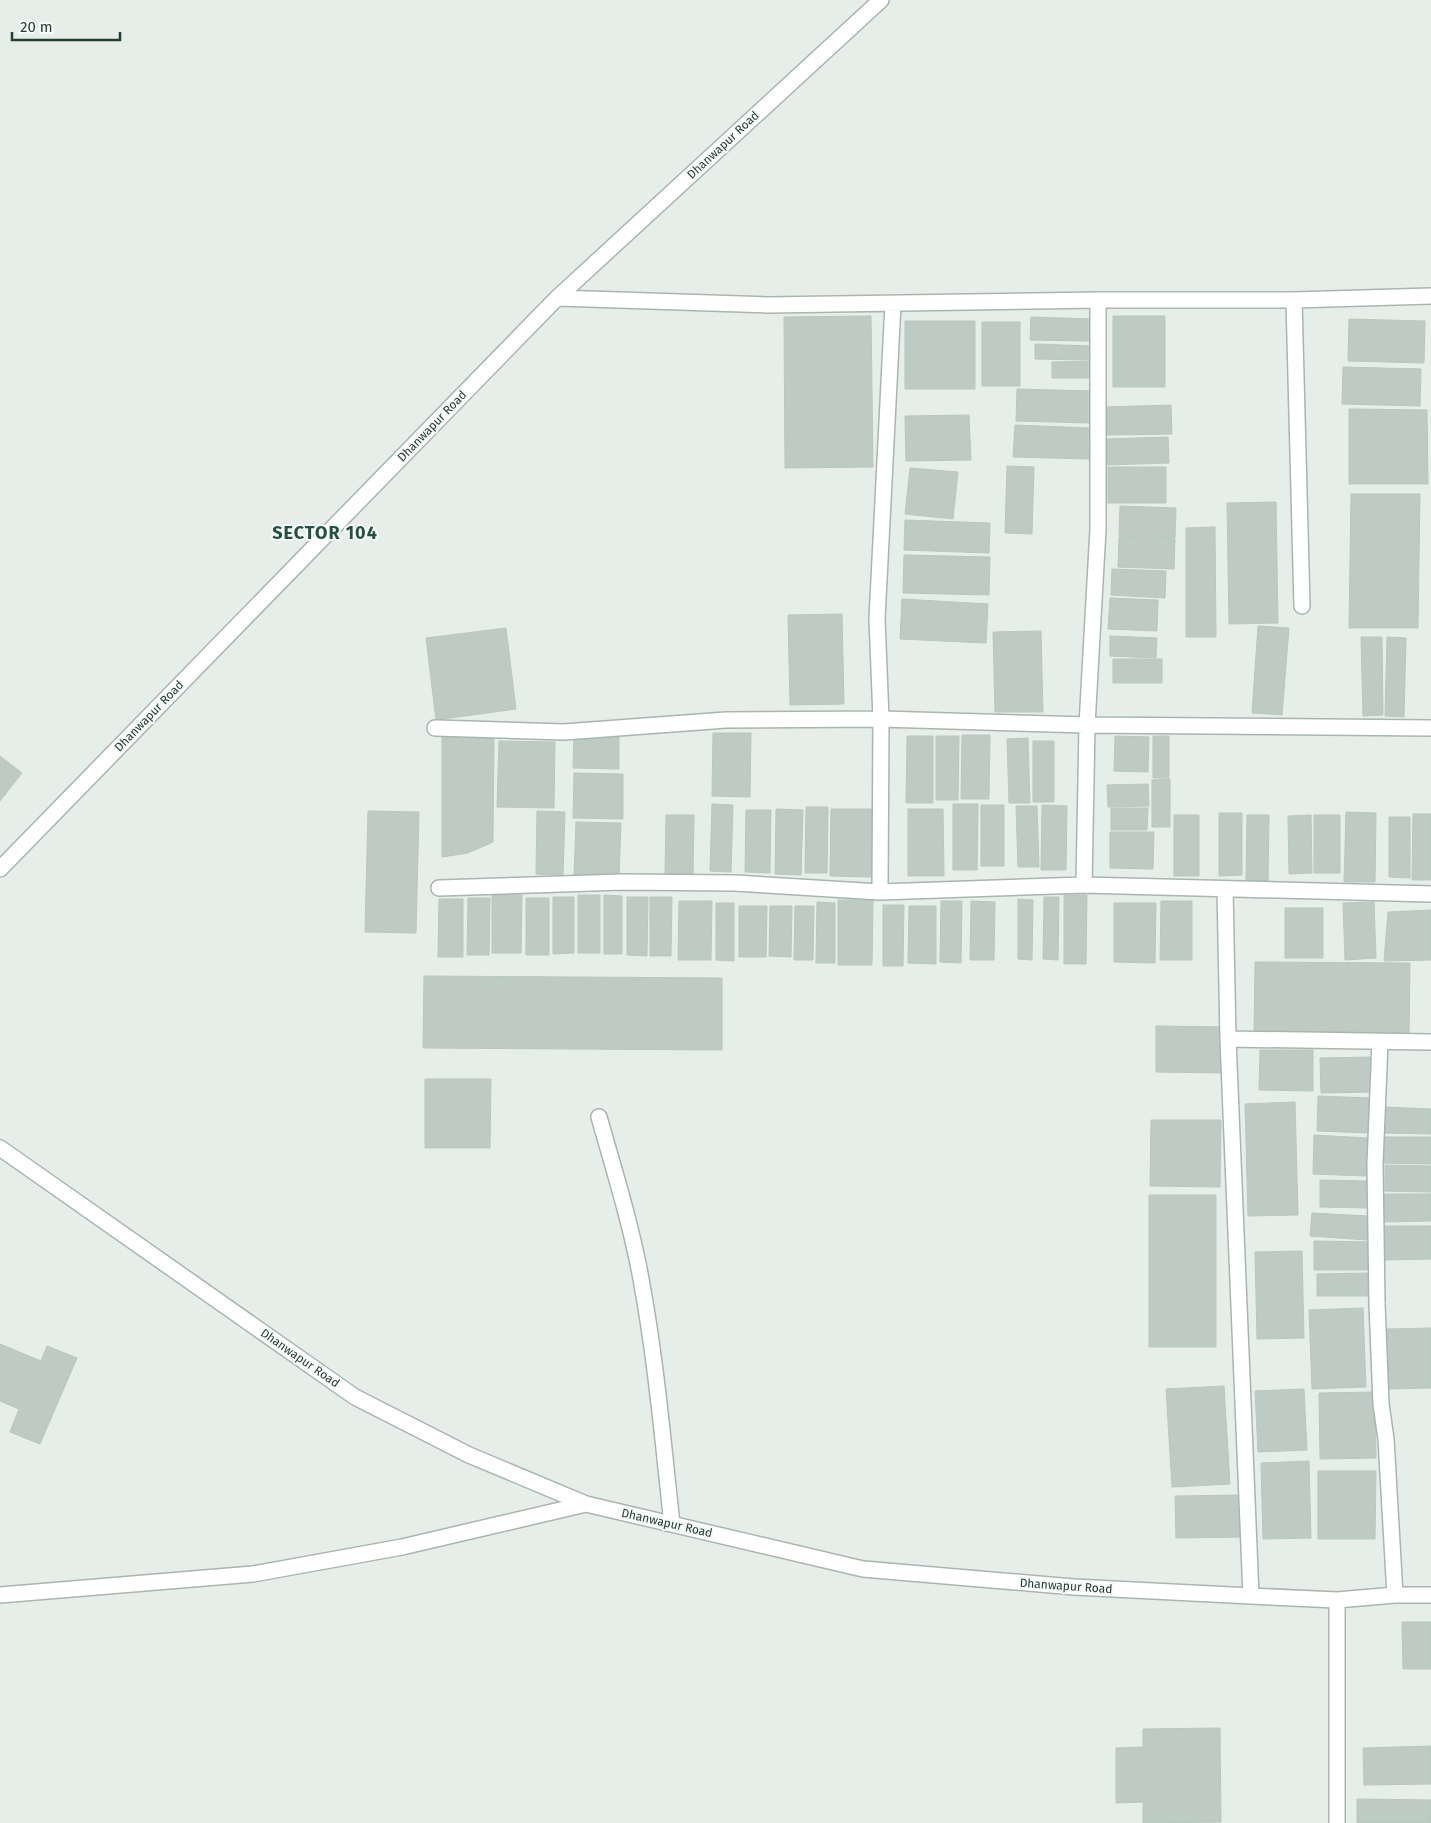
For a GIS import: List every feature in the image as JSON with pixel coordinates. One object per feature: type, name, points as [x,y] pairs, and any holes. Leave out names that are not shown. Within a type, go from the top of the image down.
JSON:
[{"type":"street","name":"Dhanwapur Road","points":[[0,869],[557,298],[881,0]]},
{"type":"street","points":[[557,298],[768,305],[1098,300],[1294,300],[1431,296]]},
{"type":"street","points":[[1084,885],[1087,725],[1098,529],[1098,300]]},
{"type":"street","points":[[1294,300],[1302,606]]},
{"type":"street","points":[[880,892],[881,719],[877,619],[893,304]]},
{"type":"street","points":[[435,728],[564,732],[726,720],[881,719],[1087,725],[1431,728]]},
{"type":"street","points":[[439,888],[622,882],[735,883],[880,892],[1084,885],[1431,894]]},
{"type":"street","points":[[1225,889],[1228,1039],[1251,1596]]},
{"type":"street","points":[[1228,1039],[1431,1042]]},
{"type":"street","points":[[1380,1042],[1376,1164],[1377,1304],[1381,1404],[1386,1439],[1395,1595]]},
{"type":"street","points":[[599,1117],[617,1180],[641,1278],[657,1383],[672,1524]]},
{"type":"street","name":"Dhanwapur Road","points":[[0,1148],[355,1397],[469,1456],[586,1504],[863,1569],[1074,1587],[1336,1600],[1395,1595],[1431,1595]]},
{"type":"street","points":[[0,1595],[254,1574],[402,1547],[586,1504]]},
{"type":"street","points":[[1336,1600],[1337,1823]]},
{"type":"building","points":[[871,316],[873,467],[785,468],[784,317]]},
{"type":"building","points":[[1113,316],[1165,316],[1165,387],[1113,387]]},
{"type":"building","points":[[1031,317],[1091,319],[1090,341],[1030,340]]},
{"type":"building","points":[[1349,319],[1425,321],[1424,363],[1348,361]]},
{"type":"building","points":[[905,321],[975,321],[975,389],[905,389]]},
{"type":"building","points":[[982,322],[1020,322],[1020,386],[982,386]]},
{"type":"building","points":[[1035,344],[1091,346],[1091,360],[1035,359]]},
{"type":"building","points":[[1094,361],[1094,378],[1052,378],[1052,362]]},
{"type":"building","points":[[1343,367],[1421,369],[1420,406],[1342,404]]},
{"type":"building","points":[[1017,389],[1092,391],[1091,423],[1016,421]]},
{"type":"building","points":[[1171,405],[1172,434],[1106,435],[1106,407]]},
{"type":"building","points":[[1349,409],[1427,410],[1428,484],[1349,484]]},
{"type":"building","points":[[969,415],[971,460],[906,461],[905,416]]},
{"type":"building","points":[[1015,425],[1090,428],[1089,459],[1013,457]]},
{"type":"building","points":[[1168,437],[1169,463],[1105,465],[1105,439]]},
{"type":"building","points":[[1007,466],[1034,467],[1032,534],[1005,533]]},
{"type":"building","points":[[1108,467],[1166,467],[1166,503],[1108,503]]},
{"type":"building","points":[[910,468],[958,472],[953,519],[905,514]]},
{"type":"building","points":[[1351,494],[1420,494],[1418,628],[1349,628]]},
{"type":"building","points":[[1276,502],[1278,623],[1229,624],[1227,503]]},
{"type":"building","points":[[1120,506],[1176,508],[1175,538],[1119,536]]},
{"type":"building","points":[[905,520],[990,523],[989,553],[904,550]]},
{"type":"building","points":[[1215,527],[1216,637],[1186,637],[1186,528]]},
{"type":"building","points":[[1119,537],[1175,539],[1174,569],[1118,567]]},
{"type":"building","points":[[904,555],[990,557],[989,595],[903,593]]},
{"type":"building","points":[[1112,569],[1166,571],[1165,598],[1111,595]]},
{"type":"building","points":[[1110,598],[1158,600],[1157,631],[1108,629]]},
{"type":"building","points":[[902,599],[988,604],[986,643],[900,639]]},
{"type":"building","points":[[842,614],[844,704],[790,705],[788,615]]},
{"type":"building","points":[[1258,626],[1289,628],[1282,715],[1252,713]]},
{"type":"building","points":[[506,628],[516,709],[436,720],[426,638]]},
{"type":"building","points":[[1041,631],[1043,712],[995,712],[993,632]]},
{"type":"building","points":[[1110,636],[1157,638],[1156,658],[1110,656]]},
{"type":"building","points":[[1361,637],[1382,637],[1383,715],[1363,716]]},
{"type":"building","points":[[1387,637],[1406,638],[1404,717],[1385,716]]},
{"type":"building","points":[[1113,659],[1162,659],[1162,683],[1113,683]]},
{"type":"building","points":[[713,733],[751,733],[750,797],[712,796]]},
{"type":"building","points":[[574,735],[619,736],[619,769],[573,768]]},
{"type":"building","points":[[962,735],[990,735],[989,799],[961,799]]},
{"type":"building","points":[[442,736],[494,737],[493,842],[468,853],[442,857]]},
{"type":"building","points":[[907,736],[933,736],[933,803],[906,803]]},
{"type":"building","points":[[936,736],[959,736],[958,800],[936,800]]},
{"type":"building","points":[[1115,736],[1149,737],[1148,772],[1114,771]]},
{"type":"building","points":[[1153,736],[1169,736],[1169,778],[1153,778]]},
{"type":"building","points":[[1028,738],[1030,803],[1009,803],[1007,739]]},
{"type":"building","points":[[499,741],[555,742],[554,808],[497,807]]},
{"type":"building","points":[[1033,741],[1054,741],[1054,802],[1033,802]]},
{"type":"building","points":[[0,756],[22,773],[0,801]]},
{"type":"building","points":[[574,773],[623,774],[623,819],[573,818]]},
{"type":"building","points":[[1170,779],[1170,827],[1152,827],[1152,780]]},
{"type":"building","points":[[1148,784],[1149,806],[1108,807],[1107,785]]},
{"type":"building","points":[[712,804],[733,805],[731,872],[710,871]]},
{"type":"building","points":[[953,804],[978,804],[977,870],[953,870]]},
{"type":"building","points":[[981,805],[1004,805],[1004,866],[981,866]]},
{"type":"building","points":[[1042,805],[1067,806],[1066,870],[1041,870]]},
{"type":"building","points":[[1016,806],[1037,806],[1039,867],[1018,867]]},
{"type":"building","points":[[806,807],[828,807],[827,873],[805,873]]},
{"type":"building","points":[[1111,808],[1148,808],[1147,830],[1111,830]]},
{"type":"building","points":[[776,809],[803,810],[801,875],[775,874]]},
{"type":"building","points":[[831,809],[873,809],[872,877],[830,876]]},
{"type":"building","points":[[908,809],[943,809],[944,876],[908,876]]},
{"type":"building","points":[[746,810],[771,810],[770,873],[745,872]]},
{"type":"building","points":[[368,811],[419,812],[416,933],[365,932]]},
{"type":"building","points":[[537,811],[565,812],[563,875],[536,874]]},
{"type":"building","points":[[1346,812],[1376,813],[1375,882],[1344,882]]},
{"type":"building","points":[[1219,813],[1242,813],[1242,875],[1219,876]]},
{"type":"building","points":[[1413,814],[1431,814],[1431,880],[1412,880]]},
{"type":"building","points":[[666,815],[694,815],[693,877],[665,876]]},
{"type":"building","points":[[1174,815],[1199,815],[1199,876],[1174,876]]},
{"type":"building","points":[[1247,815],[1269,815],[1268,881],[1246,880]]},
{"type":"building","points":[[1311,815],[1312,873],[1289,874],[1288,816]]},
{"type":"building","points":[[1314,815],[1340,815],[1340,873],[1314,873]]},
{"type":"building","points":[[1389,817],[1410,817],[1410,878],[1389,877]]},
{"type":"building","points":[[576,822],[621,823],[619,877],[574,876]]},
{"type":"building","points":[[1110,832],[1154,832],[1153,869],[1110,868]]},
{"type":"building","points":[[492,895],[522,895],[521,953],[492,953]]},
{"type":"building","points":[[578,895],[600,895],[600,953],[578,953]]},
{"type":"building","points":[[604,895],[622,896],[622,954],[604,954]]},
{"type":"building","points":[[1064,895],[1087,895],[1086,964],[1064,964]]},
{"type":"building","points":[[553,897],[574,897],[574,953],[553,954]]},
{"type":"building","points":[[627,897],[648,897],[647,956],[627,955]]},
{"type":"building","points":[[650,897],[672,897],[671,956],[650,956]]},
{"type":"building","points":[[1044,897],[1059,897],[1058,960],[1043,959]]},
{"type":"building","points":[[468,898],[490,898],[489,955],[467,955]]},
{"type":"building","points":[[526,898],[549,898],[549,955],[526,955]]},
{"type":"building","points":[[439,899],[463,899],[463,957],[438,957]]},
{"type":"building","points":[[1018,899],[1033,900],[1032,960],[1018,959]]},
{"type":"building","points":[[838,900],[873,900],[872,965],[838,965]]},
{"type":"building","points":[[679,901],[712,901],[711,960],[678,960]]},
{"type":"building","points":[[941,901],[962,901],[961,963],[940,962]]},
{"type":"building","points":[[971,901],[995,902],[994,960],[970,960]]},
{"type":"building","points":[[1161,901],[1192,901],[1192,960],[1160,960]]},
{"type":"building","points":[[817,902],[835,903],[835,963],[816,963]]},
{"type":"building","points":[[1374,902],[1376,958],[1345,960],[1343,903]]},
{"type":"building","points":[[716,903],[734,903],[734,961],[716,960]]},
{"type":"building","points":[[1114,903],[1156,903],[1155,963],[1114,962]]},
{"type":"building","points":[[883,905],[904,905],[903,966],[883,966]]},
{"type":"building","points":[[739,906],[767,906],[766,957],[739,957]]},
{"type":"building","points":[[770,906],[792,906],[791,957],[769,956]]},
{"type":"building","points":[[795,906],[814,906],[813,960],[794,960]]},
{"type":"building","points":[[909,906],[936,906],[936,964],[908,963]]},
{"type":"building","points":[[1285,908],[1323,908],[1323,958],[1285,958]]},
{"type":"building","points":[[1431,910],[1431,960],[1384,961],[1388,912]]},
{"type":"building","points":[[1255,962],[1410,963],[1409,1037],[1254,1035]]},
{"type":"building","points":[[424,976],[722,978],[722,1050],[423,1048]]},
{"type":"building","points":[[1156,1026],[1227,1027],[1227,1073],[1156,1072]]},
{"type":"building","points":[[1260,1050],[1313,1050],[1313,1091],[1259,1090]]},
{"type":"building","points":[[1375,1057],[1376,1092],[1321,1093],[1320,1058]]},
{"type":"building","points":[[425,1079],[491,1079],[490,1148],[425,1148]]},
{"type":"building","points":[[1318,1096],[1370,1098],[1369,1133],[1317,1131]]},
{"type":"building","points":[[1295,1102],[1298,1215],[1248,1216],[1245,1104]]},
{"type":"building","points":[[1384,1107],[1431,1109],[1431,1134],[1383,1133]]},
{"type":"building","points":[[1151,1120],[1221,1120],[1220,1187],[1150,1186]]},
{"type":"building","points":[[1314,1135],[1367,1138],[1366,1176],[1313,1174]]},
{"type":"building","points":[[1382,1137],[1431,1137],[1431,1164],[1382,1163]]},
{"type":"building","points":[[1385,1165],[1431,1166],[1431,1192],[1385,1191]]},
{"type":"building","points":[[1320,1180],[1369,1181],[1369,1208],[1320,1207]]},
{"type":"building","points":[[1383,1194],[1431,1194],[1431,1221],[1383,1222]]},
{"type":"building","points":[[1149,1195],[1216,1195],[1216,1347],[1149,1347]]},
{"type":"building","points":[[1312,1213],[1368,1216],[1367,1240],[1310,1236]]},
{"type":"building","points":[[1383,1226],[1431,1226],[1431,1259],[1383,1260]]},
{"type":"building","points":[[1314,1241],[1375,1242],[1375,1270],[1314,1270]]},
{"type":"building","points":[[1302,1251],[1304,1338],[1257,1339],[1255,1252]]},
{"type":"building","points":[[1370,1273],[1370,1296],[1317,1296],[1317,1274]]},
{"type":"building","points":[[1363,1308],[1366,1387],[1312,1389],[1309,1310]]},
{"type":"building","points":[[1431,1328],[1431,1388],[1388,1389],[1387,1329]]},
{"type":"building","points":[[0,1344],[41,1361],[47,1346],[77,1358],[40,1444],[10,1432],[19,1409],[0,1401]]},
{"type":"building","points":[[1224,1386],[1230,1484],[1172,1487],[1166,1389]]},
{"type":"building","points":[[1304,1389],[1307,1450],[1258,1452],[1255,1391]]},
{"type":"building","points":[[1375,1392],[1376,1458],[1320,1459],[1319,1393]]},
{"type":"building","points":[[1309,1461],[1311,1538],[1263,1539],[1261,1463]]},
{"type":"building","points":[[1318,1471],[1376,1471],[1375,1539],[1318,1539]]},
{"type":"building","points":[[1244,1495],[1245,1537],[1176,1538],[1175,1496]]},
{"type":"building","points":[[1402,1622],[1431,1622],[1431,1669],[1403,1669]]},
{"type":"building","points":[[1220,1728],[1221,1822],[1143,1823],[1143,1802],[1116,1803],[1116,1748],[1143,1747],[1143,1729]]},
{"type":"building","points":[[1431,1746],[1431,1784],[1364,1785],[1363,1748]]},
{"type":"building","points":[[1357,1799],[1431,1800],[1431,1823],[1357,1823]]},
{"type":"district","name":"SECTOR 104","points":[[325,533]]}]
